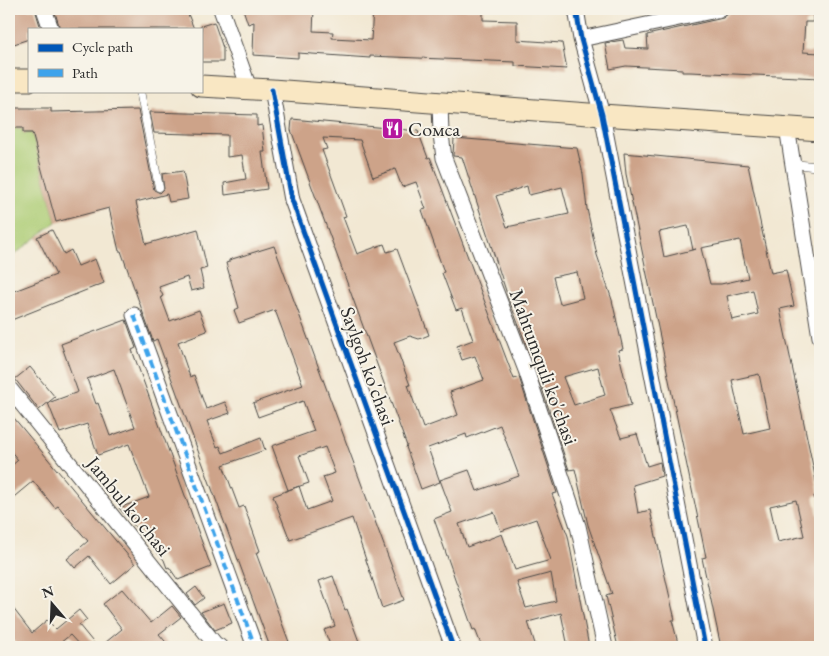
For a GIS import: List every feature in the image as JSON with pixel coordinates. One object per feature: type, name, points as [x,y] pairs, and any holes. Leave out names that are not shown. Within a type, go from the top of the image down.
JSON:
[{"type":"main road","points":[[9,80],[28,80]]},
{"type":"main road","points":[[202,86],[820,130]]},
{"type":"street","points":[[44,9],[51,28]]},
{"type":"street","points":[[576,9],[581,39],[602,115],[705,647]]},
{"type":"street","points":[[581,39],[721,9]]},
{"type":"street","points":[[225,10],[249,88]]},
{"type":"street","name":"Saylgoh ko'chasi","points":[[272,90],[292,200],[454,647]]},
{"type":"street","name":"Mahtumquli ko'chasi","points":[[440,103],[444,158],[526,370],[578,526],[605,647]]},
{"type":"street","points":[[787,127],[820,337]]},
{"type":"street","points":[[134,315],[255,647]]},
{"type":"street","name":"Jambul ko'chasi","points":[[9,388],[215,644],[220,647]]},
{"type":"lane","points":[[140,92],[159,187]]},
{"type":"lane","points":[[794,164],[820,167]]},
{"type":"green space","points":[[9,128],[23,128],[23,133],[32,133],[56,222],[9,259]]},
{"type":"building","points":[[9,9],[35,9],[41,28],[28,28],[28,39],[14,44],[9,30]]},
{"type":"building","points":[[54,9],[186,9],[194,28],[60,28]]},
{"type":"building","points":[[243,9],[314,9],[313,31],[333,32],[332,38],[371,40],[373,9],[483,9],[483,20],[517,21],[517,40],[562,43],[567,69],[515,66],[515,62],[370,56],[370,58],[298,53],[298,58],[253,55],[254,22],[248,24]]},
{"type":"building","points":[[752,9],[813,9],[813,22],[805,22],[803,52],[820,53],[820,78],[682,72],[682,69],[626,66],[610,69],[605,43],[623,40],[625,48],[648,49],[647,35],[723,18],[730,12]]},
{"type":"building","points":[[214,22],[223,48],[223,62],[202,62],[201,26]]},
{"type":"building","points":[[9,108],[51,108],[51,112],[138,110],[154,190],[160,193],[164,189],[162,174],[183,171],[188,199],[169,202],[167,194],[136,202],[146,244],[198,229],[207,268],[200,270],[204,288],[191,291],[187,277],[159,287],[163,296],[161,297],[170,321],[199,310],[207,331],[178,342],[190,377],[194,375],[206,409],[225,402],[230,413],[207,421],[217,447],[220,446],[223,453],[261,438],[265,450],[223,465],[239,508],[244,506],[260,551],[256,553],[289,642],[270,647],[157,339],[153,341],[121,251],[119,251],[109,208],[56,222],[32,133],[23,133],[23,128],[9,128]]},
{"type":"building","points":[[150,112],[257,115],[257,126],[262,125],[265,152],[262,152],[267,189],[225,195],[224,183],[246,179],[242,155],[227,157],[227,135],[154,133]]},
{"type":"building","points":[[292,119],[418,131],[428,158],[430,157],[514,379],[519,377],[557,493],[552,494],[568,536],[589,647],[568,647],[561,613],[528,622],[536,647],[482,647],[475,629],[473,630],[434,519],[452,512],[440,480],[469,470],[477,491],[519,476],[500,425],[467,438],[466,434],[428,448],[440,482],[421,489],[291,130]],"holes":[[[323,138],[360,140],[373,177],[395,169],[402,187],[416,182],[426,209],[422,210],[444,272],[442,273],[456,310],[462,308],[473,340],[457,346],[462,360],[475,356],[484,380],[450,392],[458,415],[423,428],[394,342],[410,336],[419,339],[429,335],[397,249],[387,252],[384,244],[357,254],[343,217],[346,216],[322,150],[327,149]],[[494,512],[501,531],[536,519],[551,560],[515,570],[502,534],[467,547],[459,524]],[[551,573],[556,601],[526,608],[517,582]]]},
{"type":"building","points":[[454,138],[577,148],[597,255],[612,300],[623,349],[618,350],[631,405],[610,410],[621,438],[637,434],[647,466],[660,462],[662,476],[633,485],[638,513],[650,510],[675,620],[672,620],[679,647],[618,647],[606,596],[612,594],[588,525],[575,469],[569,470],[535,367],[509,300],[462,157],[453,156]],"holes":[[[527,186],[529,195],[562,187],[569,214],[507,227],[496,196]],[[577,272],[583,298],[560,304],[553,277]],[[598,367],[605,395],[574,405],[563,377]]]},
{"type":"building","points":[[624,153],[748,165],[771,273],[786,270],[794,306],[780,309],[819,495],[814,496],[820,525],[820,647],[721,647],[702,558],[706,557],[626,174]],"holes":[[[688,226],[693,250],[664,257],[659,232]],[[740,240],[748,278],[721,284],[710,284],[701,248]],[[753,290],[758,314],[732,320],[727,296]],[[759,374],[770,428],[744,434],[732,380]],[[796,500],[804,536],[778,542],[770,506]]]},
{"type":"building","points":[[52,230],[64,254],[71,250],[78,266],[95,259],[104,283],[9,321],[9,293],[56,275],[37,237]]},
{"type":"building","points":[[274,246],[404,600],[382,608],[352,518],[290,540],[273,496],[288,490],[272,446],[314,431],[303,401],[258,417],[253,403],[303,385],[275,310],[239,323],[234,310],[239,308],[226,263],[229,260]],"holes":[[[325,447],[335,473],[323,477],[332,501],[307,510],[299,486],[309,483],[299,456]]]},
{"type":"building","points":[[126,320],[136,348],[132,350],[211,567],[178,580],[169,567],[167,568],[164,560],[119,508],[149,497],[129,444],[98,455],[87,424],[60,433],[48,403],[78,392],[61,344]],"holes":[[[114,369],[135,427],[110,436],[87,379]]]},
{"type":"building","points":[[30,367],[55,397],[39,410],[15,379]]},
{"type":"building","points":[[9,412],[135,564],[111,584],[89,556],[75,568],[67,559],[88,541],[58,506],[55,508],[33,481],[9,501],[9,468],[18,460],[9,449]]},
{"type":"building","points":[[333,576],[361,647],[331,647],[324,630],[335,626],[319,581]]},
{"type":"building","points":[[196,587],[204,598],[195,605],[187,594]]},
{"type":"building","points":[[122,589],[151,623],[172,606],[181,617],[159,634],[170,647],[100,647],[122,629],[103,604]]},
{"type":"building","points":[[9,603],[32,633],[47,620],[56,629],[79,610],[87,620],[79,625],[97,647],[81,647],[70,635],[55,647],[14,647],[17,645],[9,636]]},
{"type":"building","points":[[224,603],[232,623],[215,630],[201,612]]},
{"type":"marked path","points":[[134,315],[255,647]]},
{"type":"cycle path","points":[[576,9],[581,39],[602,115],[705,647]]},
{"type":"cycle path","points":[[272,90],[292,200],[453,647]]},
{"type":"place","name":"Сомса","points":[[392,129]]}]
